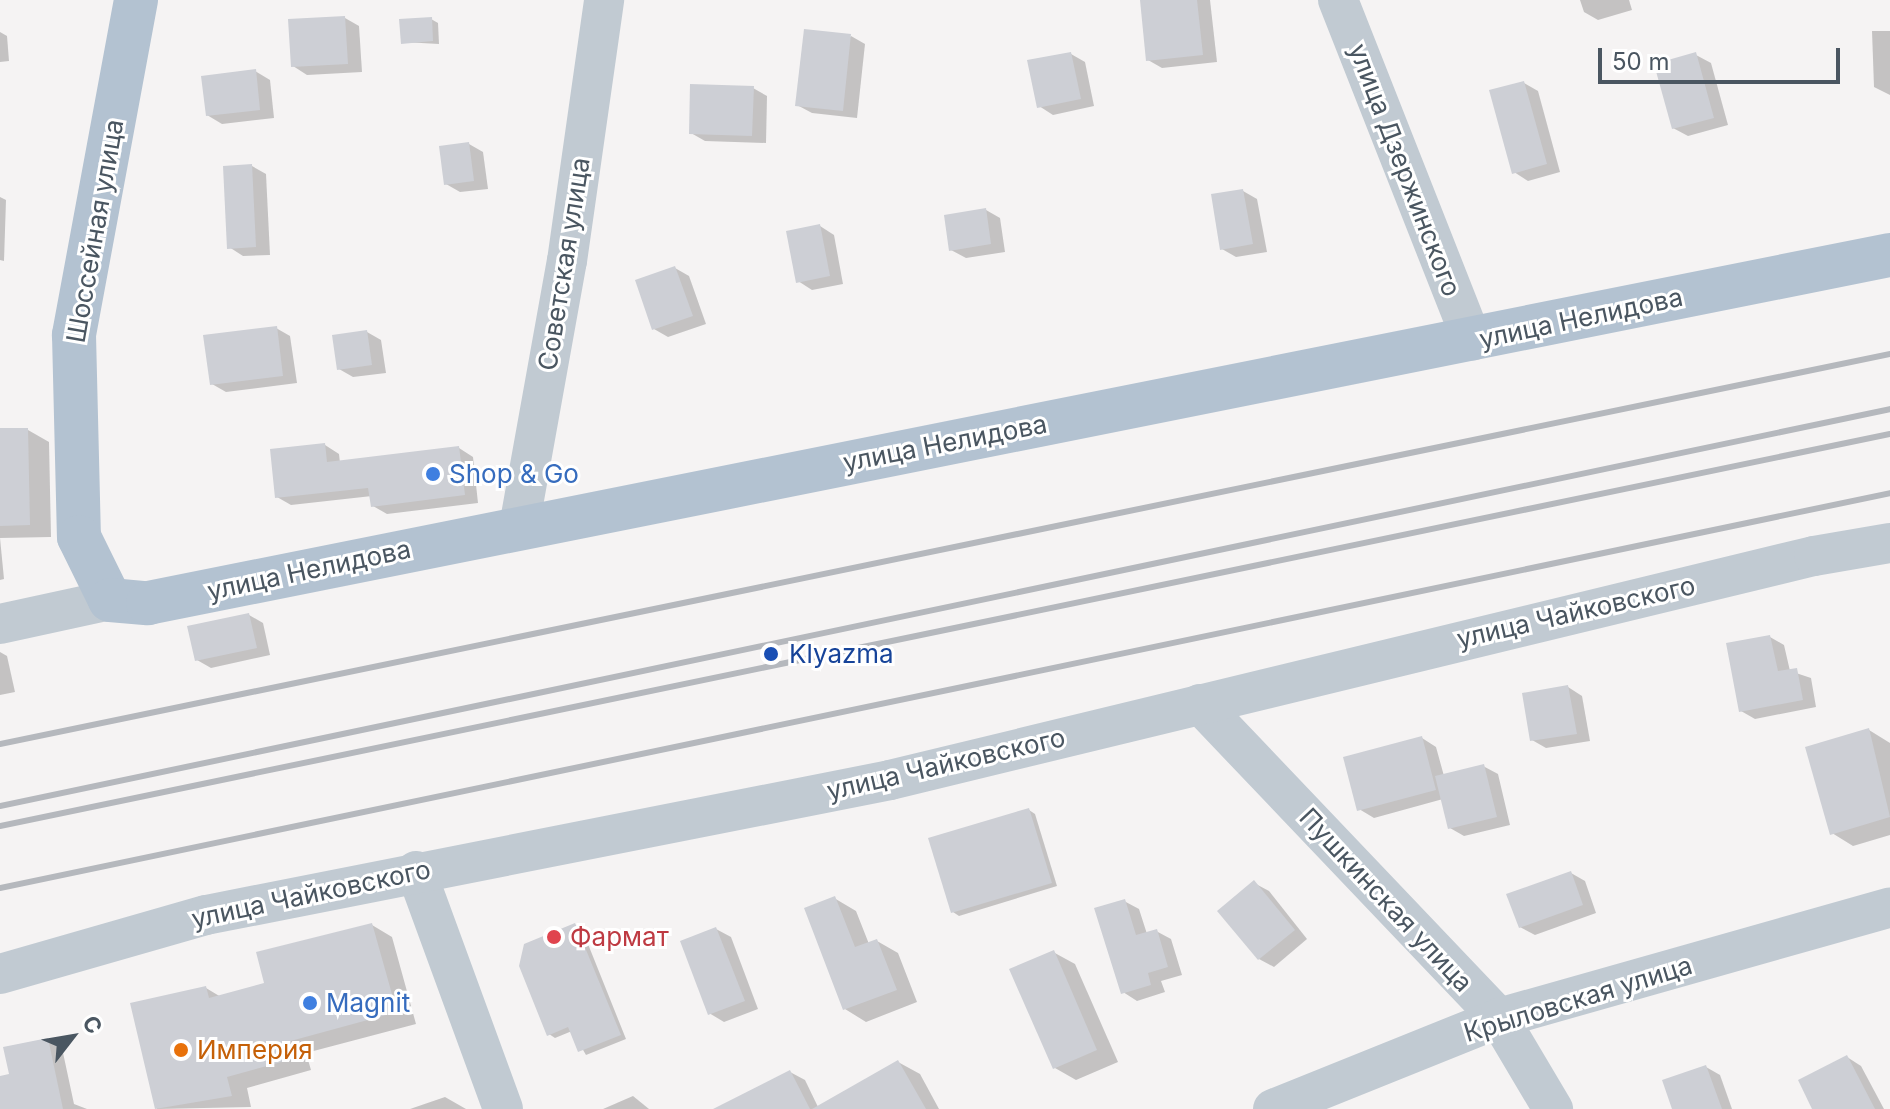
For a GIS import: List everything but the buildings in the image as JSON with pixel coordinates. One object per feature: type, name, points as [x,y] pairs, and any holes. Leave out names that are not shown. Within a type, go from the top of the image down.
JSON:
[{"type":"main road","name":"Шоссейная улица","points":[[110,600],[79,537],[74,335],[136,0]]},
{"type":"main road","name":"улица Нелидова","points":[[110,600],[148,603],[519,527],[1472,341],[1890,255]]},
{"type":"street","name":"Советская улица","points":[[519,527],[567,261],[604,0]]},
{"type":"street","name":"улица Дзержинского","points":[[1338,0],[1472,341]]},
{"type":"street","name":"улица Чайковского","points":[[0,974],[206,915],[416,871],[890,780],[1814,556],[1890,543]]},
{"type":"street","name":"улица Нелидова","points":[[0,624],[110,600]]},
{"type":"street","name":"Пушкинская улица","points":[[1200,704],[1499,1018],[1553,1109]]},
{"type":"street","points":[[416,871],[503,1109]]},
{"type":"street","name":"Крыловская улица","points":[[1273,1109],[1499,1018],[1890,907]]},
{"type":"railway","points":[[0,744],[1890,354]]},
{"type":"railway","points":[[0,806],[1890,409]]},
{"type":"railway","points":[[0,826],[1890,434]]},
{"type":"railway","points":[[0,888],[1890,493]]},
{"type":"place","name":"Shop & Go","points":[[433,474]]},
{"type":"place","name":"Klyazma","points":[[771,654]]},
{"type":"place","name":"Фармат","points":[[554,937]]},
{"type":"place","name":"Magnit","points":[[310,1003]]},
{"type":"place","name":"Империя","points":[[181,1050]]}]
